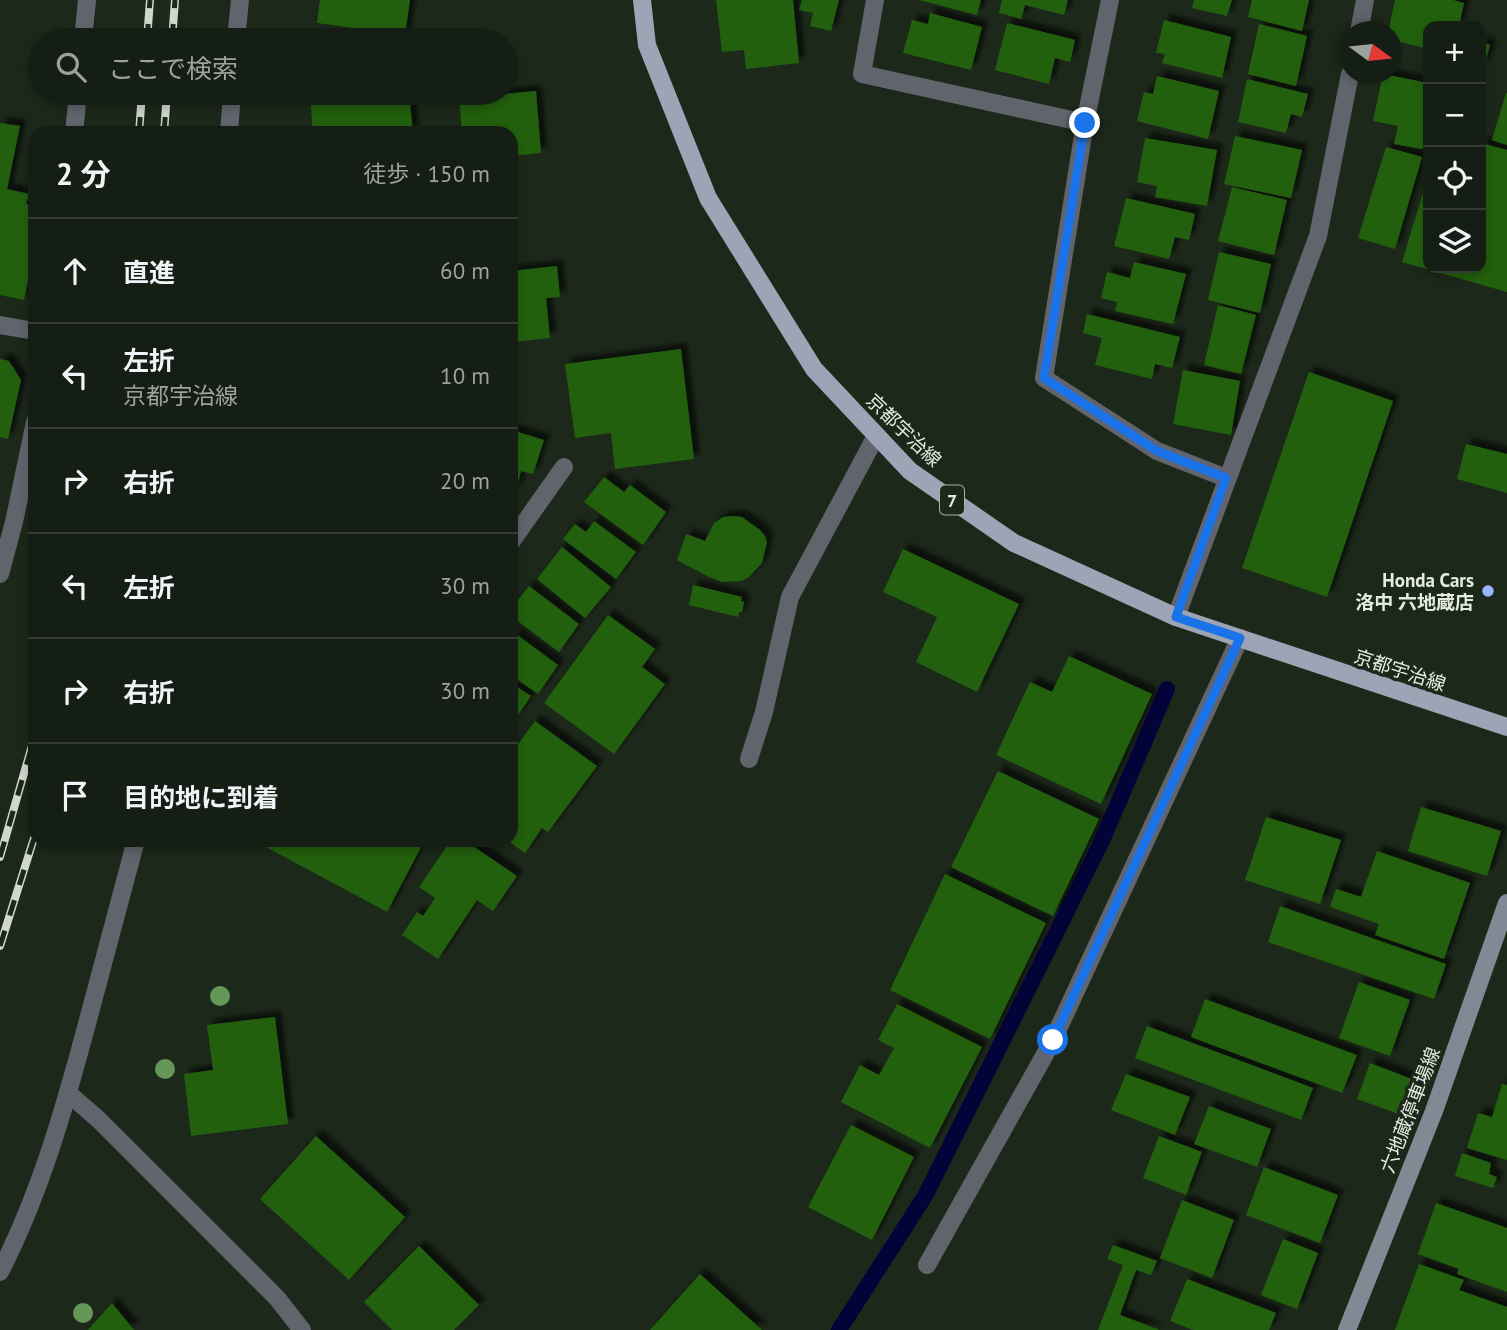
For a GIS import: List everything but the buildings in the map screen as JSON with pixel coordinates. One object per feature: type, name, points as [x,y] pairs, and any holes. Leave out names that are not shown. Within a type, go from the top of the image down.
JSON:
[{"type":"main road","name":"京都宇治線","points":[[642,0],[647,45],[708,198],[814,369],[910,471],[1014,543],[1176,617],[1507,727]]},
{"type":"main road","name":"六地蔵停車場線","points":[[1347,1330],[1434,1111],[1507,903]]},
{"type":"street","points":[[84,28],[87,0]]},
{"type":"street","points":[[237,28],[240,0]]},
{"type":"street","points":[[875,0],[862,74],[1085,123]]},
{"type":"street","points":[[1110,0],[1085,123],[1044,378],[1157,451],[1226,478]]},
{"type":"street","points":[[1361,21],[1365,0]]},
{"type":"street","points":[[1176,617],[1318,236],[1348,84]]},
{"type":"street","points":[[75,126],[77,105]]},
{"type":"street","points":[[230,126],[231,105]]},
{"type":"street","points":[[0,325],[28,330]]},
{"type":"street","points":[[750,759],[764,712],[790,597],[876,436]]},
{"type":"street","points":[[0,574],[28,455]]},
{"type":"street","points":[[518,532],[564,467]]},
{"type":"street","points":[[927,1265],[1053,1040],[1240,638]]},
{"type":"street","points":[[0,1272],[40,1179],[68,1093],[134,847]]},
{"type":"street","points":[[68,1093],[99,1120],[277,1298],[302,1330]]},
{"type":"waterway","points":[[839,1330],[925,1196],[1101,843],[1167,689]]},
{"type":"railway","points":[[148,28],[150,0]]},
{"type":"railway","points":[[173,28],[175,0]]},
{"type":"railway","points":[[140,126],[141,105]]},
{"type":"railway","points":[[165,126],[166,105]]},
{"type":"railway","points":[[0,857],[28,759]]},
{"type":"railway","points":[[0,946],[31,847]]},
{"type":"place","name":"Honda Cars 洛中 六地蔵店","points":[[1488,591]]},
{"type":"route","points":[[1053,1040],[1240,638],[1176,617],[1226,478],[1157,451],[1044,378],[1085,123]]}]
